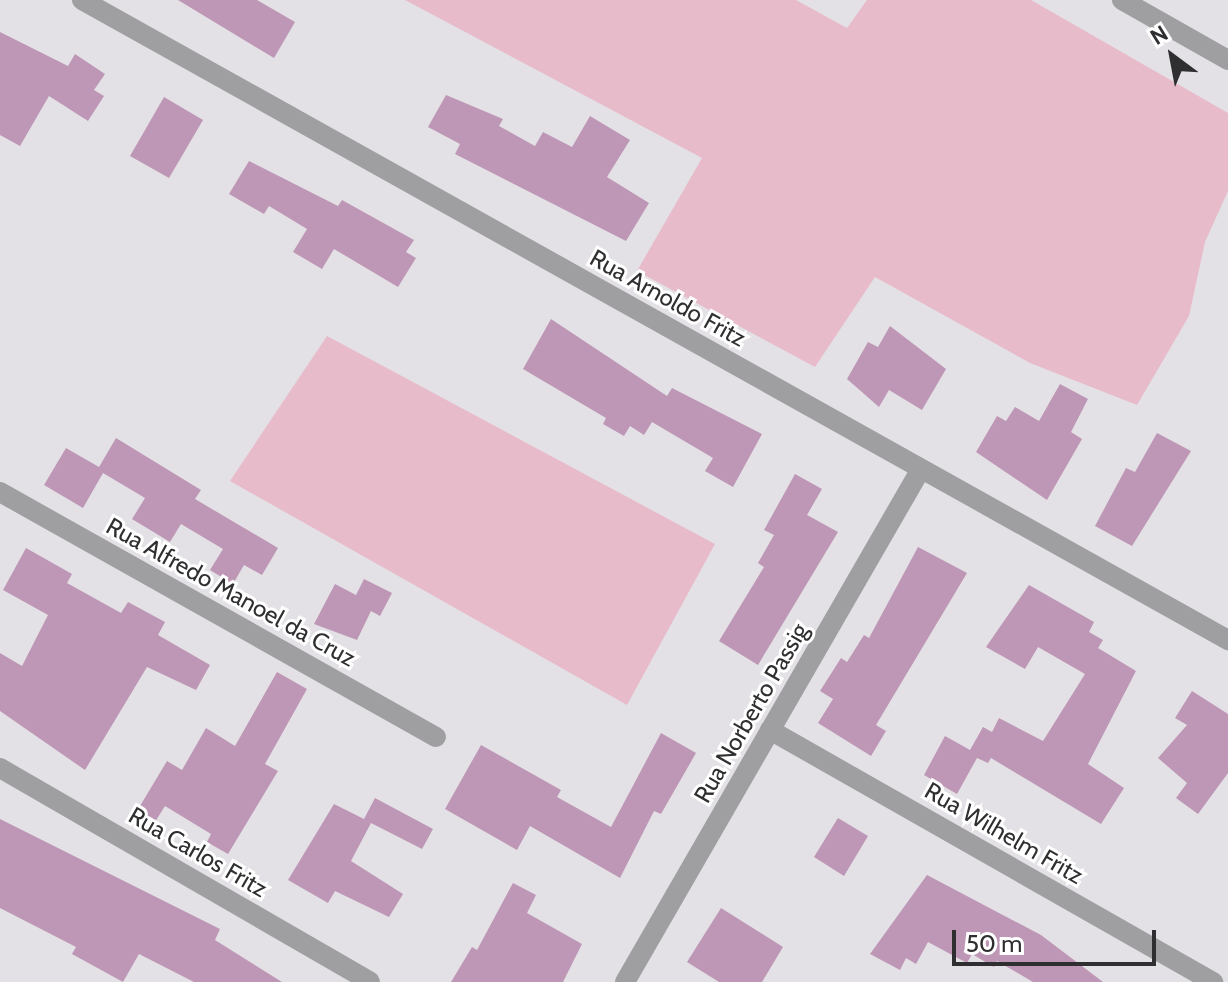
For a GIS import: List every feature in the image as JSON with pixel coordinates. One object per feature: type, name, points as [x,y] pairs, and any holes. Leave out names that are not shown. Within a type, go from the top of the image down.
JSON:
[{"type":"street","name":"Rua Arnoldo Fritz","points":[[82,0],[1228,640]]},
{"type":"street","points":[[1124,1],[1228,60]]},
{"type":"street","name":"Rua Norberto Passig","points":[[625,982],[921,469]]},
{"type":"street","name":"Rua Alfredo Manoel da Cruz","points":[[0,492],[436,737]]},
{"type":"street","name":"Rua Wilhelm Fritz","points":[[770,730],[1213,982]]},
{"type":"street","name":"Rua Carlos Fritz","points":[[0,768],[370,982]]},
{"type":"shaded area","points":[[405,0],[796,0],[847,28],[867,0],[1031,0],[1228,113],[1228,191],[1205,242],[1189,316],[1137,405],[1030,363],[875,277],[815,367],[637,271],[702,158]]},
{"type":"shaded area","points":[[327,336],[715,544],[627,705],[230,481]]},
{"type":"building","points":[[178,0],[257,0],[295,22],[274,58]]},
{"type":"building","points":[[0,32],[68,66],[75,54],[105,74],[94,90],[104,96],[88,121],[49,96],[20,146],[0,135]]},
{"type":"building","points":[[446,95],[503,119],[499,126],[535,146],[543,132],[572,147],[590,116],[630,140],[607,177],[649,203],[626,241],[455,154],[460,144],[428,127]]},
{"type":"building","points":[[164,97],[203,120],[169,178],[130,156]]},
{"type":"building","points":[[249,161],[338,206],[342,200],[414,240],[406,252],[416,258],[398,287],[334,249],[322,269],[293,252],[307,229],[269,206],[264,214],[229,194]]},
{"type":"building","points":[[551,319],[667,396],[672,388],[762,434],[733,487],[705,471],[713,458],[652,422],[644,435],[630,426],[624,436],[603,424],[606,418],[523,369]]},
{"type":"building","points":[[890,326],[946,369],[922,410],[889,390],[879,407],[847,379],[868,342],[878,347]]},
{"type":"building","points":[[1060,384],[1088,399],[1071,432],[1082,439],[1047,500],[976,452],[997,416],[1006,421],[1015,407],[1039,421]]},
{"type":"building","points":[[1157,433],[1191,451],[1132,546],[1095,526],[1126,468],[1135,472]]},
{"type":"building","points":[[116,438],[201,490],[195,499],[278,548],[262,575],[244,565],[233,584],[210,570],[223,549],[181,524],[170,542],[132,519],[145,498],[103,473],[83,508],[44,485],[66,448],[99,467]]},
{"type":"building","points":[[795,474],[822,489],[807,515],[838,532],[758,665],[719,641],[764,567],[758,563],[774,535],[764,530]]},
{"type":"building","points":[[918,547],[967,573],[876,725],[886,731],[871,756],[818,723],[833,699],[820,691],[841,658],[847,662],[864,635],[869,638]]},
{"type":"building","points":[[26,548],[72,574],[67,583],[121,613],[128,602],[165,622],[158,635],[210,665],[196,690],[147,667],[85,770],[0,711],[0,653],[22,666],[48,615],[3,590]]},
{"type":"building","points":[[364,579],[392,593],[380,616],[371,611],[357,640],[314,624],[335,584],[356,595]]},
{"type":"building","points":[[1029,585],[1094,622],[1089,632],[1103,640],[1098,648],[1136,671],[1088,764],[1124,788],[1101,824],[991,758],[988,763],[977,758],[957,794],[924,775],[945,736],[970,750],[983,727],[992,732],[999,718],[1043,741],[1085,674],[1038,647],[1025,669],[986,647]]},
{"type":"building","points":[[277,672],[307,689],[265,764],[278,771],[228,854],[207,842],[211,834],[165,806],[155,822],[137,811],[167,761],[182,770],[206,728],[235,746]]},
{"type":"building","points":[[1192,691],[1228,714],[1228,773],[1198,814],[1176,798],[1187,783],[1158,758],[1187,725],[1175,718]]},
{"type":"building","points":[[661,733],[696,753],[661,814],[654,811],[620,878],[530,826],[517,850],[445,809],[481,745],[561,790],[557,797],[611,827]]},
{"type":"building","points":[[375,798],[433,829],[422,849],[371,823],[351,861],[403,894],[389,917],[335,891],[328,903],[288,880],[334,804],[364,819]]},
{"type":"building","points":[[838,818],[868,836],[844,876],[814,857]]},
{"type":"building","points":[[0,819],[220,929],[215,940],[282,982],[194,982],[139,954],[123,982],[72,954],[76,947],[0,908]]},
{"type":"building","points":[[927,875],[1041,935],[1103,982],[1033,982],[997,961],[994,967],[972,954],[967,963],[928,942],[916,964],[906,958],[900,970],[870,954]]},
{"type":"building","points":[[513,883],[536,895],[527,913],[582,944],[563,982],[451,982],[472,947],[477,950]]},
{"type":"building","points":[[721,908],[783,947],[762,982],[719,982],[687,962]]}]
